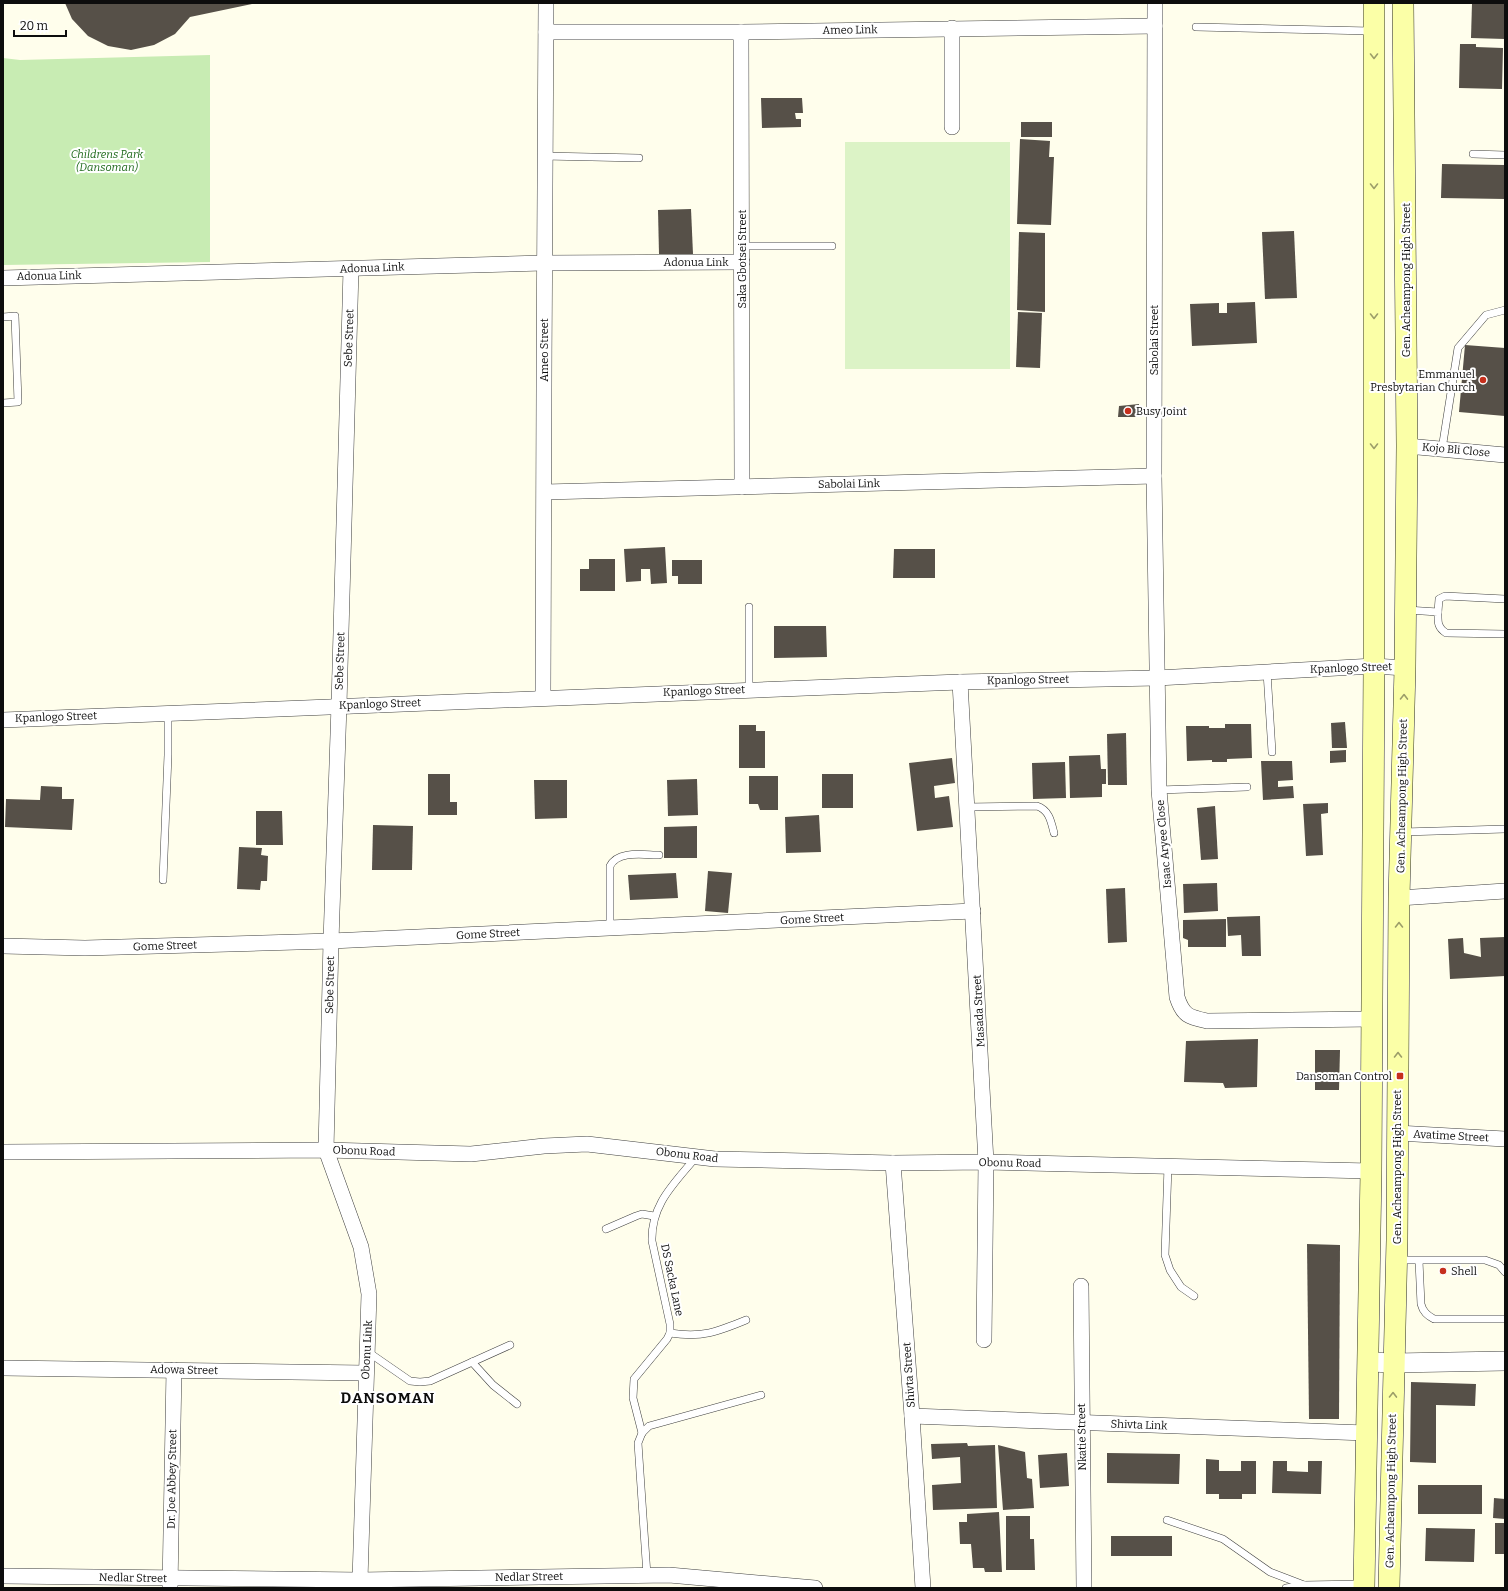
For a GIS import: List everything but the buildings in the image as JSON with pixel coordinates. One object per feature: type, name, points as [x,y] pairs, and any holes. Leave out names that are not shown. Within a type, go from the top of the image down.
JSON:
[{"type":"main road","points":[[1364,1586],[1366,1433],[1369,1362],[1372,1019],[1374,666],[1374,3]]},
{"type":"main road","name":"Gen. Acheampong High Street","points":[[1389,1588],[1396,1260],[1399,898],[1405,668],[1407,446],[1403,3]]},
{"type":"street","name":"Ameo Street","points":[[543,698],[543,263],[546,3]]},
{"type":"street","name":"Sabolai Street","points":[[1154,3],[1154,476],[1157,678]]},
{"type":"street","name":"Ameo Link","points":[[546,32],[741,32],[1155,26]]},
{"type":"street","points":[[952,28],[952,127]]},
{"type":"street","name":"Saka Gbotsei Street","points":[[741,32],[742,487]]},
{"type":"street","name":"Adonua Link","points":[[3,278],[543,263],[742,262]]},
{"type":"street","name":"Sebe Street","points":[[326,1150],[351,269]]},
{"type":"street","name":"Kojo Bli Close","points":[[1407,446],[1505,455]]},
{"type":"street","name":"Sabolai Link","points":[[544,492],[1154,476]]},
{"type":"street","name":"Kpanlogo Street","points":[[3,720],[339,705],[960,682],[1157,678],[1374,666],[1405,668]]},
{"type":"street","name":"Isaac Aryee Close","points":[[1157,678],[1159,790],[1178,998],[1181,1009],[1190,1017],[1207,1021],[1372,1019]]},
{"type":"street","name":"Masada Street","points":[[960,682],[986,1162],[984,1340]]},
{"type":"street","points":[[1399,898],[1505,891]]},
{"type":"street","name":"Gome Street","points":[[3,946],[85,948],[331,941],[973,911]]},
{"type":"street","name":"Avatime Street","points":[[1397,1133],[1505,1139]]},
{"type":"street","name":"Obonu Road","points":[[3,1152],[326,1150],[471,1154],[544,1146],[587,1144],[715,1159],[893,1163],[986,1162],[1371,1171]]},
{"type":"street","name":"Obonu Link","points":[[326,1150],[361,1246],[369,1294],[368,1352],[365,1373],[360,1580]]},
{"type":"street","name":"Shivta Street","points":[[893,1163],[923,1588]]},
{"type":"street","name":"Nkatie Street","points":[[1081,1286],[1084,1588]]},
{"type":"street","points":[[1369,1362],[1505,1361]]},
{"type":"street","name":"Adowa Street","points":[[3,1368],[365,1373]]},
{"type":"street","name":"Dr. Joe Abbey Street","points":[[170,1583],[174,1370]]},
{"type":"street","name":"Shivta Link","points":[[912,1416],[1366,1433]]},
{"type":"street","name":"Nedlar Street","points":[[3,1576],[170,1583],[669,1575],[815,1588]]},
{"type":"lane","points":[[1196,27],[1374,31]]},
{"type":"lane","points":[[1473,154],[1505,155]]},
{"type":"lane","points":[[544,156],[638,158]]},
{"type":"lane","points":[[742,246],[832,246]]},
{"type":"lane","points":[[1442,449],[1458,348],[1486,315],[1505,310]]},
{"type":"lane","points":[[3,317],[15,316],[18,402],[3,403]]},
{"type":"lane","points":[[1505,599],[1445,596],[1439,599],[1438,612],[1439,628],[1446,633],[1505,634]]},
{"type":"lane","points":[[749,607],[749,690]]},
{"type":"lane","points":[[1405,610],[1438,612]]},
{"type":"lane","points":[[1267,672],[1272,752]]},
{"type":"lane","points":[[163,880],[168,755],[168,713]]},
{"type":"lane","points":[[1159,790],[1247,787]]},
{"type":"lane","points":[[967,807],[1038,806],[1043,808],[1049,815],[1054,832]]},
{"type":"lane","points":[[1401,832],[1505,829]]},
{"type":"lane","points":[[610,928],[610,866],[612,861],[620,856],[659,855]]},
{"type":"lane","name":"DS Sacka Lane","points":[[647,1575],[638,1443],[642,1433],[633,1398],[634,1379],[667,1339],[670,1333],[670,1324],[652,1241],[654,1216],[663,1198],[696,1157]]},
{"type":"lane","points":[[1168,1166],[1164,1255],[1170,1270],[1182,1287],[1194,1296]]},
{"type":"lane","points":[[606,1229],[642,1214],[654,1216]]},
{"type":"lane","points":[[1396,1260],[1485,1260],[1499,1265],[1505,1272]]},
{"type":"lane","points":[[1419,1261],[1421,1304],[1426,1314],[1434,1318],[1505,1318]]},
{"type":"lane","points":[[670,1333],[700,1335],[718,1331],[746,1320]]},
{"type":"lane","points":[[368,1352],[410,1381],[420,1382],[430,1381],[510,1345]]},
{"type":"lane","points":[[472,1362],[493,1385],[517,1404]]},
{"type":"lane","points":[[642,1433],[649,1426],[761,1395]]},
{"type":"lane","points":[[1167,1520],[1224,1539],[1270,1572],[1304,1585]]},
{"type":"lane","points":[[1286,1588],[1304,1585],[1364,1586]]},
{"type":"green space","name":"Childrens Park (Dansoman)","points":[[210,55],[210,262],[3,265],[3,58],[20,60]]},
{"type":"green space","points":[[845,142],[1010,142],[1010,369],[845,369]]},
{"type":"place","name":"Emmanuel Presbytarian Church","points":[[1483,380]]},
{"type":"place","name":"Busy Joint","points":[[1128,411]]},
{"type":"place","name":"Dansoman Control","points":[[1400,1076]]},
{"type":"place","name":"Shell","points":[[1443,1271]]},
{"type":"district","name":"DANSOMAN","points":[[388,1398]]}]
